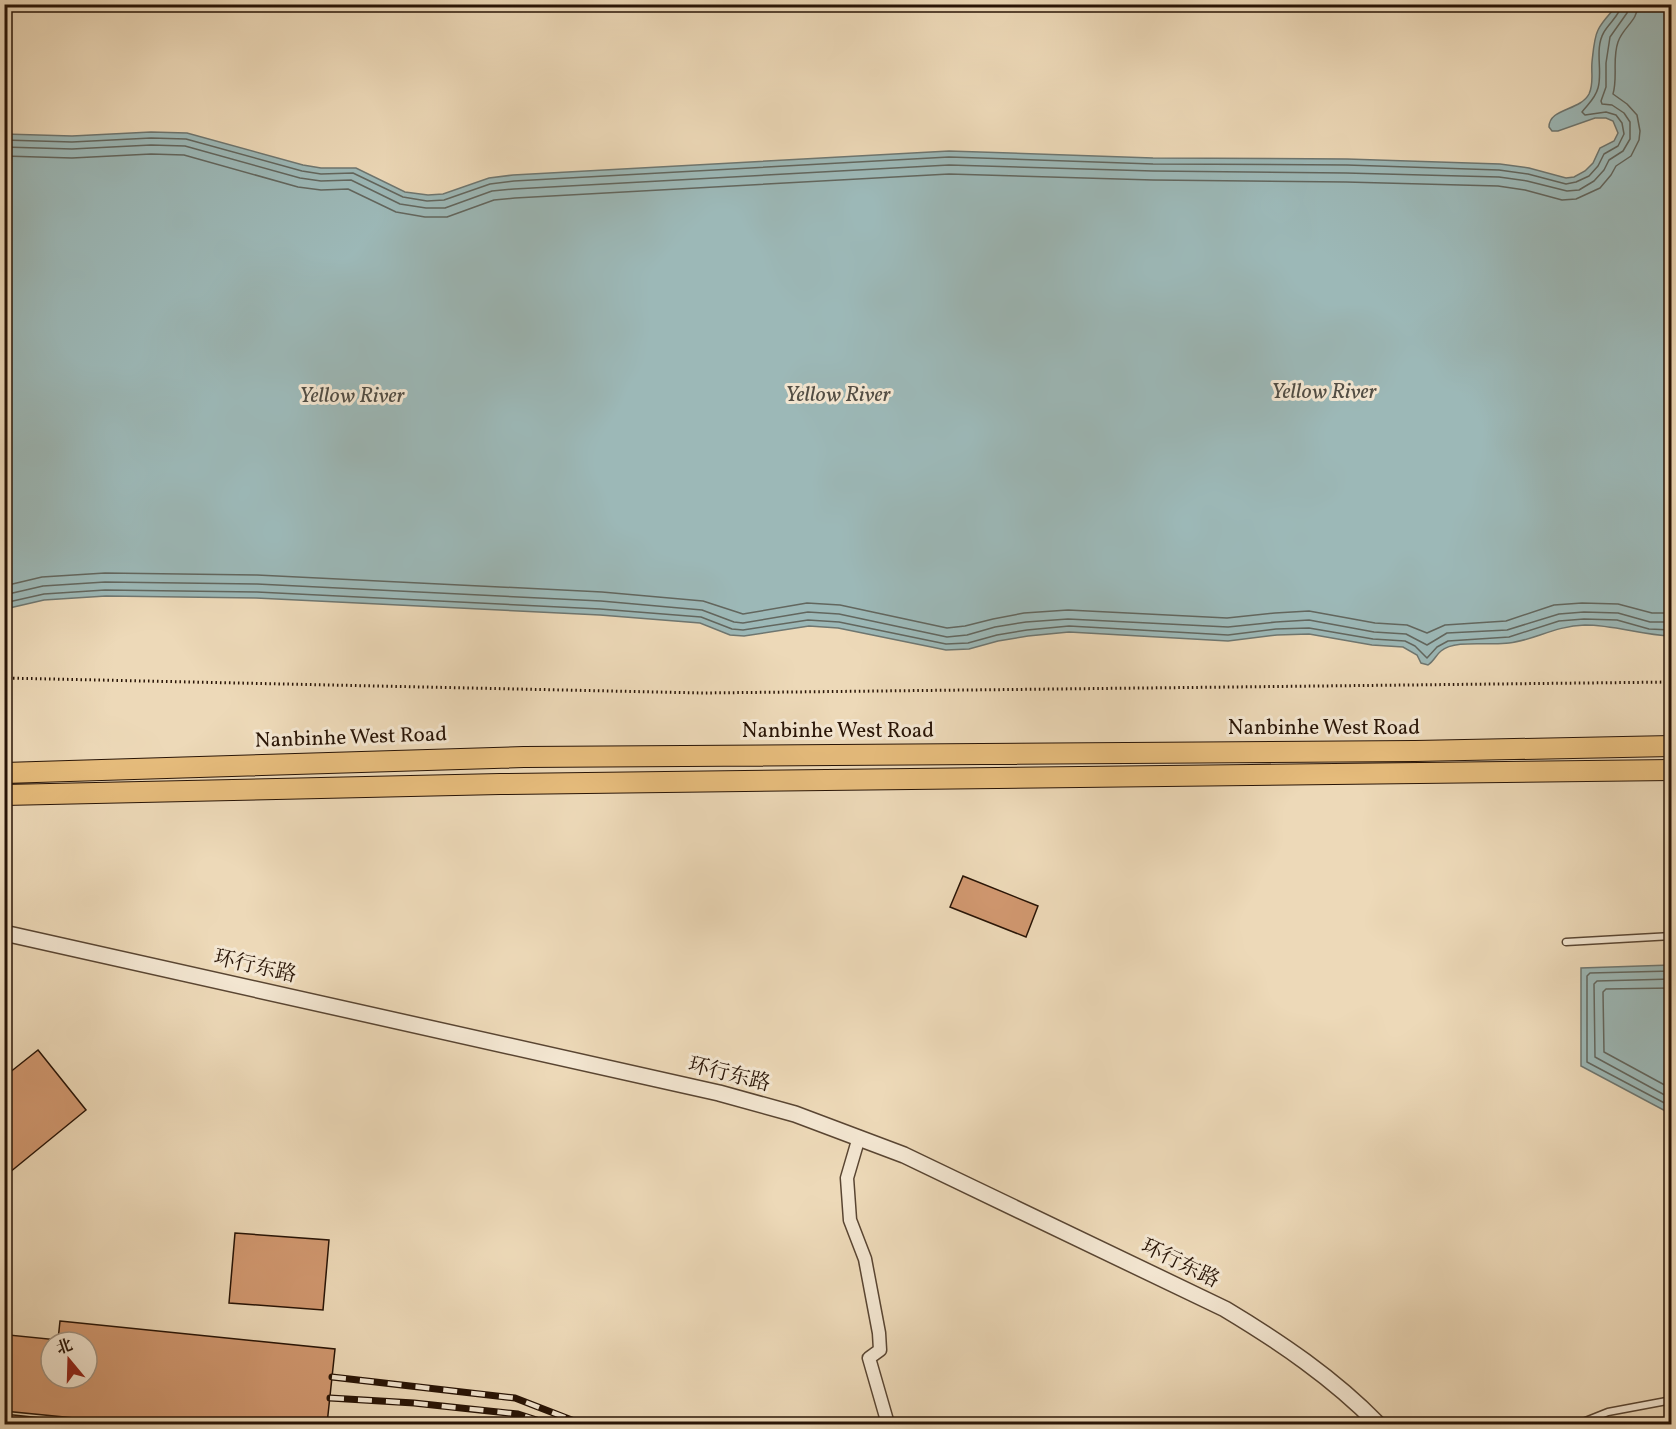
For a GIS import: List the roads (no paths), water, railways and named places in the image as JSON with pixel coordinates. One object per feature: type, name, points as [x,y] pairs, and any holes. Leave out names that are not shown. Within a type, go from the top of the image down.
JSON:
[{"type":"highway","name":"Nanbinhe West Road","points":[[4,772],[524,757],[1391,751],[1671,746]]},
{"type":"highway","name":"Nanbinhe West Road","points":[[4,795],[500,784],[1671,770]]},
{"type":"street","name":"环行东路","points":[[4,933],[719,1093],[795,1114],[904,1155],[1225,1309],[1274,1338],[1314,1368],[1377,1425]]},
{"type":"street","points":[[859,1137],[847,1178],[850,1220],[866,1259],[880,1350],[868,1358],[888,1425]]},
{"type":"lane","points":[[1566,942],[1671,936]]},
{"type":"lane","points":[[1578,1425],[1608,1412],[1671,1400]]},
{"type":"water","name":"Yellow River","points":[[1617,5],[1671,5],[1671,636],[1596,625],[1574,626],[1509,643],[1464,644],[1447,647],[1428,665],[1421,663],[1417,655],[1403,647],[1372,645],[1309,634],[1228,641],[1069,632],[998,641],[969,649],[946,650],[838,628],[809,626],[744,636],[730,635],[700,623],[600,615],[256,598],[106,596],[44,600],[5,609],[5,134],[72,136],[151,132],[187,133],[303,165],[321,168],[356,168],[405,192],[428,195],[443,194],[489,178],[513,175],[949,151],[1153,158],[1347,159],[1500,164],[1529,168],[1566,178],[1574,177],[1585,171],[1593,163],[1600,148],[1614,141],[1618,133],[1613,121],[1606,118],[1595,118],[1558,131],[1552,131],[1549,127],[1554,116],[1579,104],[1589,94],[1597,33]]},
{"type":"water","points":[[1672,965],[1671,1114],[1581,1066],[1581,968]]},
{"type":"railway","points":[[332,1377],[515,1398],[582,1424]]},
{"type":"railway","points":[[330,1398],[414,1403],[518,1414],[549,1424]]}]
